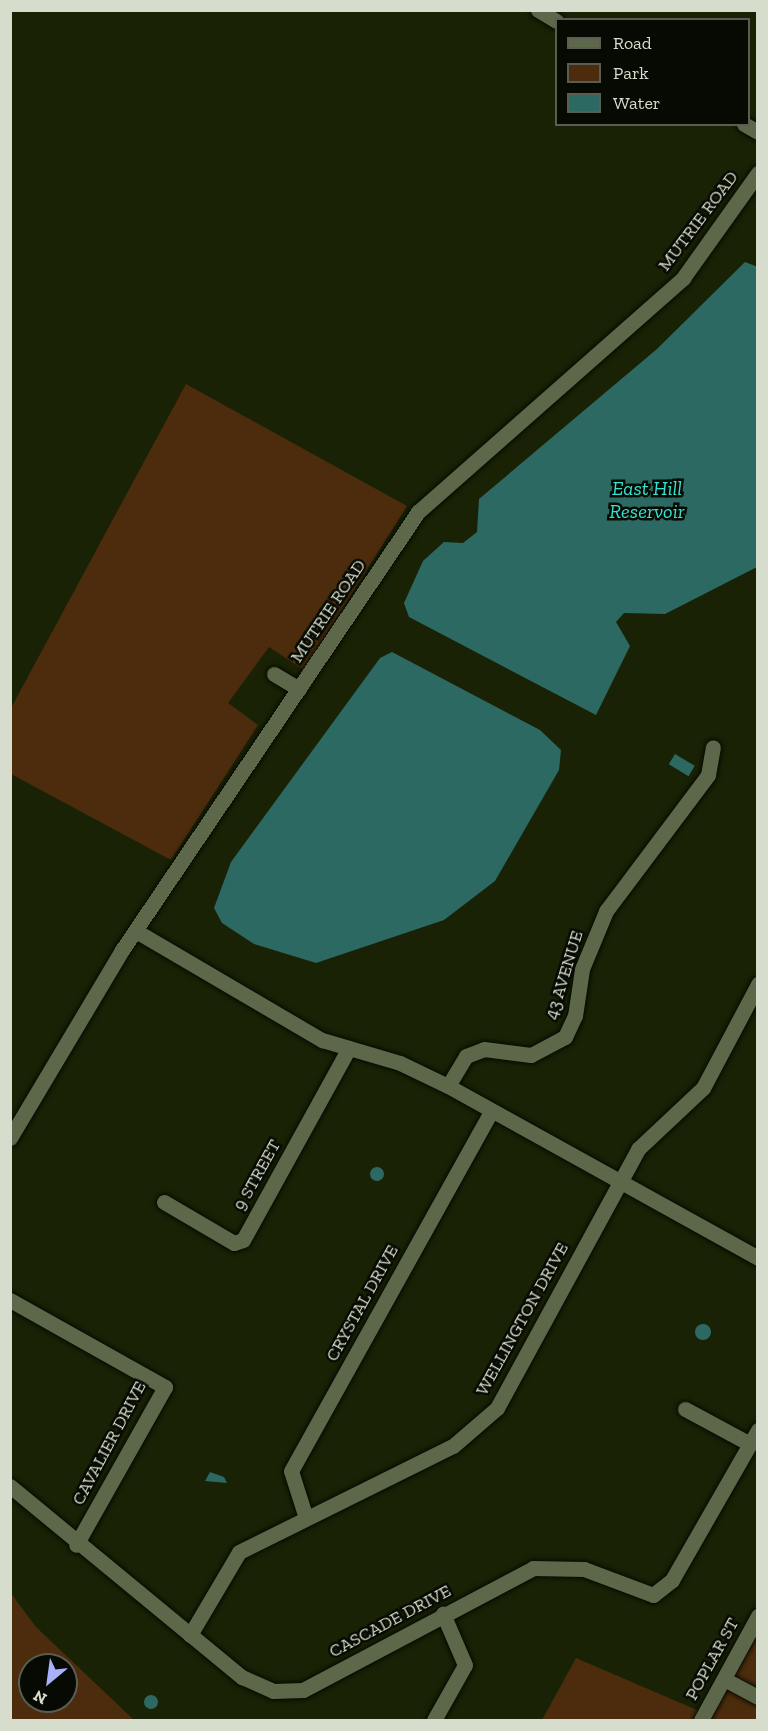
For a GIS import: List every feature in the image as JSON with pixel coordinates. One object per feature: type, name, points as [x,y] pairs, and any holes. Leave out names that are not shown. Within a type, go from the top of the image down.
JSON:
[{"type":"street","points":[[538,10],[555,20]]},
{"type":"street","name":"MUTRIE ROAD","points":[[10,1138],[136,931],[418,512],[671,289],[758,173]]},
{"type":"street","points":[[274,674],[299,690]]},
{"type":"street","name":"43 AVENUE","points":[[448,1086],[466,1056],[475,1052],[531,1055],[565,1037],[582,969],[606,911],[708,775],[713,747]]},
{"type":"street","points":[[136,931],[322,1040],[400,1063],[448,1086],[618,1183],[758,1258]]},
{"type":"street","name":"WELLINGTON DRIVE","points":[[190,1635],[239,1552],[453,1446],[497,1408],[638,1149],[703,1088],[758,984]]},
{"type":"street","name":"9 STREET","points":[[164,1202],[234,1243],[243,1240],[349,1048]]},
{"type":"street","name":"CRYSTAL DRIVE","points":[[306,1518],[291,1472],[491,1112]]},
{"type":"street","name":"CAVALIER DRIVE","points":[[10,1300],[165,1387],[76,1545]]},
{"type":"street","points":[[684,1409],[750,1444]]},
{"type":"street","name":"CASCADE DRIVE","points":[[10,1486],[76,1545],[242,1677],[273,1691],[303,1690],[533,1568],[584,1569],[653,1595],[672,1580],[758,1430]]},
{"type":"street","points":[[434,1720],[465,1665],[443,1614]]},
{"type":"street","name":"POPLAR ST","points":[[701,1720],[758,1617]]},
{"type":"street","points":[[723,1679],[758,1697]]},
{"type":"green space","points":[[186,384],[407,506],[304,670],[269,647],[228,703],[258,725],[171,860],[11,774],[11,708]]},
{"type":"green space","points":[[10,1592],[36,1627],[63,1653],[18,1653],[18,1713],[78,1713],[78,1667],[134,1720],[11,1720]]},
{"type":"green space","points":[[757,1616],[757,1720],[542,1720],[576,1658],[704,1713]]},
{"type":"water","name":"East Hill Reservoir","points":[[745,262],[758,267],[757,567],[665,614],[624,613],[616,622],[630,646],[596,715],[409,617],[404,603],[423,561],[444,542],[463,543],[477,532],[479,499],[657,349]]},
{"type":"water","points":[[392,652],[540,730],[561,750],[559,770],[495,881],[444,920],[316,963],[254,944],[222,923],[214,908],[231,862],[380,658]]},
{"type":"water","points":[[675,754],[695,766],[689,776],[669,764]]},
{"type":"water","points":[[374,1167],[380,1167],[384,1174],[380,1181],[374,1181],[370,1177],[370,1171]]},
{"type":"water","points":[[700,1324],[706,1324],[711,1332],[709,1338],[700,1340],[695,1335],[695,1329]]},
{"type":"water","points":[[210,1472],[224,1477],[227,1483],[205,1481]]},
{"type":"water","points":[[151,1695],[156,1697],[158,1702],[156,1707],[151,1709],[146,1707],[144,1702],[146,1697]]}]
